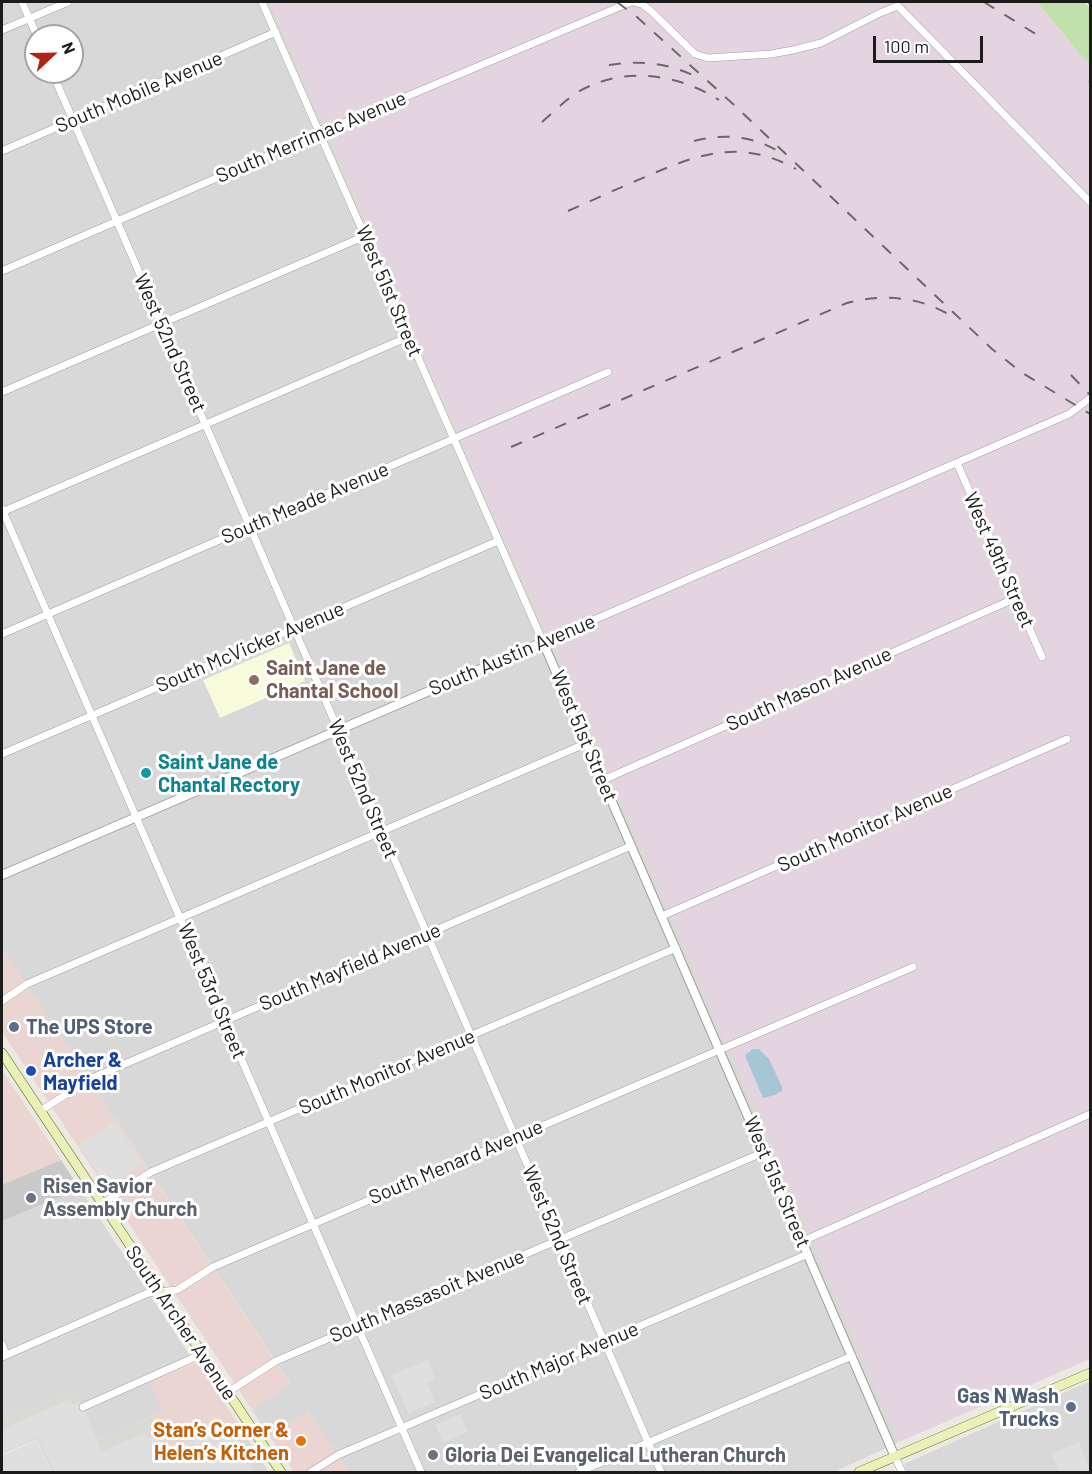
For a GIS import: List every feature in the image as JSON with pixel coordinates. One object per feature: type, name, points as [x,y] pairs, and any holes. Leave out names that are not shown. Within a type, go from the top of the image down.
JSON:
[{"type":"main road","name":"South Archer Avenue","points":[[2,1053],[281,1473]]},
{"type":"main road","points":[[858,1473],[1090,1372]]},
{"type":"street","points":[[22,2],[31,24]]},
{"type":"street","points":[[2,30],[68,2]]},
{"type":"street","name":"West 51st Street","points":[[262,2],[632,846],[902,1473]]},
{"type":"street","points":[[632,2],[642,4],[652,12],[695,54],[708,58],[771,54],[821,43],[898,6],[1090,202]]},
{"type":"street","name":"South Merrimac Avenue","points":[[2,271],[320,133],[632,2]]},
{"type":"street","name":"South Mobile Avenue","points":[[2,151],[276,32]]},
{"type":"street","name":"West 52nd Street","points":[[57,84],[661,1473]]},
{"type":"street","points":[[2,392],[365,236]]},
{"type":"street","points":[[2,511],[408,337]]},
{"type":"street","name":"South Meade Avenue","points":[[2,634],[608,372]]},
{"type":"street","name":"South Austin Avenue","points":[[2,875],[1069,414],[1090,398]]},
{"type":"street","name":"West 49th Street","points":[[957,463],[1042,657]]},
{"type":"street","name":"West 53rd Street","points":[[2,511],[421,1473]]},
{"type":"street","name":"South McVicker Avenue","points":[[2,754],[498,540]]},
{"type":"street","name":"South Mason Avenue","points":[[603,780],[1016,598]]},
{"type":"street","name":"South Monitor Avenue","points":[[662,916],[1067,739]]},
{"type":"street","points":[[2,1001],[27,984],[587,743]]},
{"type":"street","name":"South Mayfield Avenue","points":[[40,1111],[90,1079],[632,846]]},
{"type":"street","name":"South Monitor Avenue","points":[[102,1204],[151,1172],[676,948]]},
{"type":"street","name":"South Menard Avenue","points":[[4,1356],[148,1293],[177,1290],[213,1267],[313,1223],[913,967]]},
{"type":"street","points":[[803,1241],[1090,1114]]},
{"type":"street","name":"South Massasoit Avenue","points":[[228,1392],[276,1361],[764,1152]]},
{"type":"street","name":"South Major Avenue","points":[[311,1473],[338,1455],[808,1254]]},
{"type":"street","points":[[2,1344],[4,1356]]},
{"type":"street","points":[[84,1407],[202,1354]]},
{"type":"street","points":[[579,1473],[852,1356]]},
{"type":"shaded area","points":[[2,2],[270,2],[899,1442],[834,1472],[349,1472],[308,1412],[270,1437],[252,1410],[290,1383],[2,948]]},
{"type":"shaded area","points":[[270,2],[1037,2],[1090,63],[1090,1359],[899,1442]]},
{"type":"shaded area","name":"Saint Jane de Chantal School","points":[[289,643],[305,681],[220,718],[203,680]]},
{"type":"shaded area","points":[[2,948],[290,1384],[252,1410],[2,1032]]},
{"type":"shaded area","points":[[2,1070],[61,1160],[2,1185]]},
{"type":"shaded area","points":[[114,1122],[142,1164],[108,1187],[79,1145]]},
{"type":"shaded area","points":[[61,1160],[80,1189],[2,1221],[2,1185]]},
{"type":"shaded area","points":[[80,1189],[191,1357],[148,1376],[163,1411],[98,1439],[75,1389],[24,1412],[11,1413],[2,1417],[2,1221]]},
{"type":"shaded area","points":[[428,1360],[435,1379],[427,1384],[435,1402],[408,1413],[391,1375]]},
{"type":"shaded area","points":[[197,1362],[237,1422],[166,1450],[152,1416],[163,1411],[150,1381]]},
{"type":"shaded area","points":[[1090,1381],[1090,1472],[907,1472],[904,1464]]},
{"type":"shaded area","points":[[75,1389],[98,1439],[152,1416],[166,1450],[237,1422],[269,1472],[52,1472],[37,1439],[2,1454],[2,1417],[11,1413],[24,1412]]},
{"type":"shaded area","points":[[70,1399],[73,1405],[80,1402],[102,1451],[145,1433],[148,1438],[157,1434],[166,1452],[227,1425],[230,1431],[235,1429],[254,1472],[54,1472],[38,1437],[2,1453],[2,1429]]},
{"type":"shaded area","points":[[308,1412],[349,1472],[294,1472],[270,1437]]},
{"type":"shaded area","points":[[460,1414],[468,1432],[443,1442],[435,1425]]},
{"type":"shaded area","points":[[37,1440],[51,1472],[2,1472],[2,1456]]},
{"type":"shaded area","points":[[1079,1442],[1090,1472],[1059,1472],[1051,1454]]},
{"type":"green space","points":[[1037,2],[1084,2],[1090,8],[1090,63],[1081,55]]},
{"type":"water","points":[[753,1049],[759,1049],[769,1059],[782,1091],[763,1098],[745,1055]]},
{"type":"railway","points":[[617,2],[637,17],[733,104],[992,349],[1021,372],[1090,414]]},
{"type":"railway","points":[[984,2],[1039,36]]},
{"type":"railway","points":[[609,65],[654,64],[697,77]]},
{"type":"railway","points":[[542,122],[578,92],[613,78],[649,76],[668,79],[703,91],[719,100]]},
{"type":"railway","points":[[694,141],[715,137],[736,137],[756,141],[776,150]]},
{"type":"railway","points":[[568,211],[664,169],[702,156],[738,152],[757,154],[796,169]]},
{"type":"railway","points":[[511,447],[847,303],[872,298],[898,298],[924,303],[948,314]]},
{"type":"railway","points":[[1071,375],[1090,395]]},
{"type":"place","name":"Saint Jane de Chantal School","points":[[254,680]]},
{"type":"place","name":"Saint Jane de Chantal Rectory","points":[[146,773]]},
{"type":"place","name":"The UPS Store","points":[[14,1027]]},
{"type":"place","name":"Archer & Mayfield","points":[[31,1071]]},
{"type":"place","name":"Risen Savior Assembly Church","points":[[31,1198]]},
{"type":"place","name":"Gas N Wash Trucks","points":[[1071,1407]]},
{"type":"place","name":"Stan’s Corner & Helen’s Kitchen","points":[[301,1441]]},
{"type":"place","name":"Gloria Dei Evangelical Lutheran Church","points":[[433,1455]]}]
